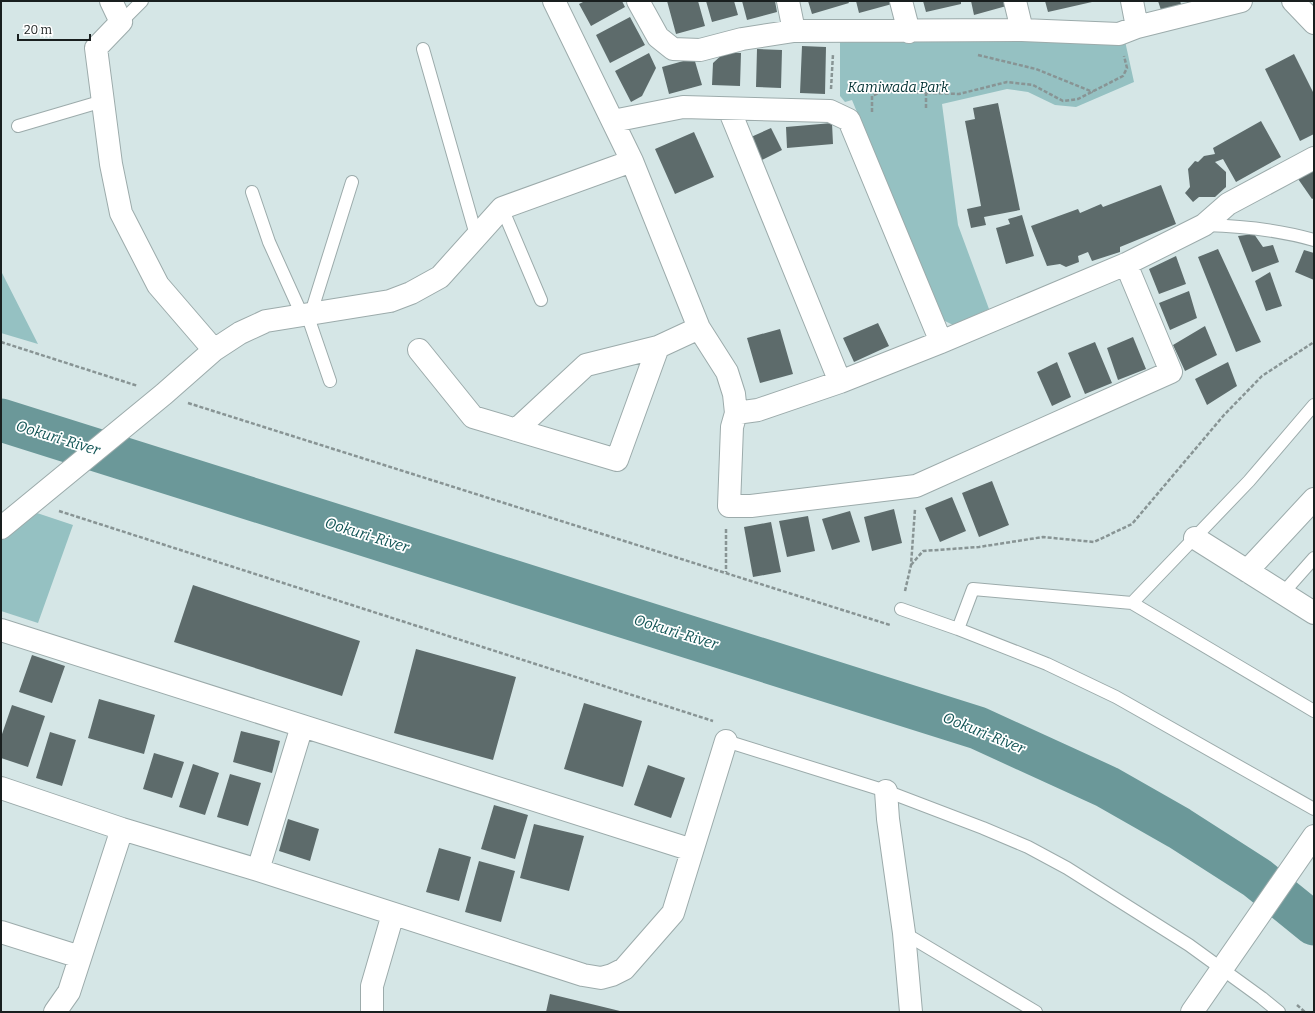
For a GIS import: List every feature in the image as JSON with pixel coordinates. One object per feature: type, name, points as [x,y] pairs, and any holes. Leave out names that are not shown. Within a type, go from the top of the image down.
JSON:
[{"type":"street","points":[[111,1],[121,22],[96,48],[112,164],[121,214],[158,285],[214,350]]},
{"type":"street","points":[[554,1],[632,161],[699,328],[727,372],[734,394],[736,413],[732,427],[729,506],[751,506],[916,486],[1171,372],[1126,264]]},
{"type":"street","points":[[638,1],[658,37],[673,49],[700,50],[742,39],[794,31],[909,32],[1022,30],[1119,34],[1137,27],[1241,1]]},
{"type":"street","points":[[788,1],[794,31]]},
{"type":"street","points":[[901,1],[909,32]]},
{"type":"street","points":[[1015,1],[1022,30]]},
{"type":"street","points":[[1132,1],[1137,27]]},
{"type":"street","points":[[1293,1],[1314,23]]},
{"type":"street","points":[[613,121],[682,107],[830,111],[849,120],[941,342]]},
{"type":"street","points":[[729,109],[840,382]]},
{"type":"street","points":[[736,413],[758,410],[840,382],[941,342],[1126,264],[1204,225],[1228,204],[1314,158]]},
{"type":"street","points":[[1,528],[148,395],[240,333],[266,321],[390,300],[411,294],[440,277],[476,235],[502,208],[632,161]]},
{"type":"street","points":[[516,430],[586,365],[658,347],[699,328]]},
{"type":"street","points":[[419,350],[473,417],[617,460],[658,347]]},
{"type":"street","points":[[1247,571],[1313,501]]},
{"type":"street","points":[[1195,538],[1314,613]]},
{"type":"street","points":[[1,630],[692,850]]},
{"type":"street","points":[[258,870],[302,726]]},
{"type":"street","points":[[1,788],[122,829],[258,870],[583,975],[600,978],[612,975],[624,969],[673,913],[726,741]]},
{"type":"street","points":[[886,791],[888,819],[904,933],[910,1012]]},
{"type":"street","points":[[55,1012],[69,992],[122,829]]},
{"type":"street","points":[[1192,1012],[1314,837]]},
{"type":"street","points":[[372,1012],[372,986],[392,914]]},
{"type":"street","points":[[1,932],[80,957]]},
{"type":"lane","points":[[121,22],[142,1]]},
{"type":"lane","points":[[423,49],[476,235]]},
{"type":"lane","points":[[18,126],[103,101]]},
{"type":"lane","points":[[307,314],[352,182]]},
{"type":"lane","points":[[252,192],[269,242],[307,314],[330,381]]},
{"type":"lane","points":[[502,208],[541,300]]},
{"type":"lane","points":[[1204,225],[1236,226],[1301,236],[1314,240]]},
{"type":"lane","points":[[1132,603],[1249,481],[1314,405]]},
{"type":"lane","points":[[1283,593],[1314,558]]},
{"type":"lane","points":[[958,629],[973,589],[1132,603],[1314,710]]},
{"type":"lane","points":[[901,609],[958,629],[1047,664],[1116,697],[1314,809]]},
{"type":"lane","points":[[726,741],[886,791],[1028,847],[1112,896],[1229,960],[1279,1012]]},
{"type":"lane","points":[[904,933],[1036,1012]]},
{"type":"path","points":[[830,111],[834,31]]},
{"type":"path","points":[[977,54],[1036,69],[1093,92]]},
{"type":"path","points":[[874,120],[872,112],[872,96],[883,91],[959,94],[1007,82],[1032,85],[1064,101],[1078,99],[1093,92],[1123,76],[1127,68]]},
{"type":"path","points":[[926,92],[926,110]]},
{"type":"path","points":[[1,342],[148,395]]},
{"type":"path","points":[[911,565],[923,551],[979,547],[1043,537],[1094,542],[1132,524],[1224,414],[1262,376],[1314,342]]},
{"type":"path","points":[[187,403],[442,485],[726,572],[895,627]]},
{"type":"path","points":[[901,609],[911,565],[916,486]]},
{"type":"path","points":[[56,510],[714,721]]},
{"type":"path","points":[[725,531],[726,572]]},
{"type":"green space","name":"Kamiwada Park","points":[[848,38],[942,42],[1125,41],[1134,82],[1076,107],[1055,105],[1028,92],[1007,89],[942,104],[958,225],[989,309],[953,325],[943,320],[852,100],[845,102],[840,96],[840,42]]},
{"type":"green space","points":[[1,271],[38,344],[1,333]]},
{"type":"green space","points":[[34,512],[73,525],[38,623],[1,611],[1,540]]},
{"type":"building","points":[[585,1],[622,1],[625,7],[591,26],[579,4]]},
{"type":"building","points":[[667,1],[698,1],[705,26],[676,34]]},
{"type":"building","points":[[706,1],[734,1],[738,15],[712,22]]},
{"type":"building","points":[[742,1],[775,1],[777,12],[747,20]]},
{"type":"building","points":[[808,1],[848,1],[849,3],[812,14]]},
{"type":"building","points":[[856,1],[891,1],[892,4],[859,13]]},
{"type":"building","points":[[923,1],[961,1],[961,4],[926,12]]},
{"type":"building","points":[[971,1],[1009,1],[1010,5],[974,15]]},
{"type":"building","points":[[1045,1],[1092,1],[1092,2],[1048,12]]},
{"type":"building","points":[[1158,1],[1180,1],[1181,4],[1161,10]]},
{"type":"building","points":[[630,17],[645,45],[610,63],[596,35]]},
{"type":"building","points":[[802,46],[826,47],[825,94],[800,93]]},
{"type":"building","points":[[757,49],[782,50],[781,88],[756,87]]},
{"type":"building","points":[[725,52],[741,53],[740,86],[712,85],[713,63]]},
{"type":"building","points":[[649,53],[656,68],[642,96],[631,102],[615,71]]},
{"type":"building","points":[[1294,54],[1314,94],[1314,134],[1300,141],[1265,69]]},
{"type":"building","points":[[694,58],[702,85],[669,94],[662,67]]},
{"type":"building","points":[[998,103],[1020,210],[984,217],[986,225],[971,228],[967,209],[981,206],[965,121],[975,119],[973,108]]},
{"type":"building","points":[[1261,121],[1281,157],[1236,182],[1223,159],[1215,162],[1226,172],[1226,187],[1215,197],[1199,197],[1193,202],[1185,193],[1190,187],[1188,169],[1195,161],[1198,162],[1204,156],[1215,154],[1213,148]]},
{"type":"building","points":[[832,123],[833,144],[787,148],[786,127]]},
{"type":"building","points":[[771,128],[782,150],[762,160],[751,137]]},
{"type":"building","points":[[694,132],[714,177],[675,194],[655,149]]},
{"type":"building","points":[[1314,164],[1314,198],[1312,199],[1296,176]]},
{"type":"building","points":[[1161,185],[1176,224],[1120,247],[1120,252],[1092,261],[1088,252],[1078,256],[1079,262],[1066,267],[1060,264],[1047,266],[1031,226],[1078,209],[1080,213],[1101,204],[1103,207]]},
{"type":"building","points":[[1022,215],[1034,256],[1006,264],[996,228],[1010,224],[1008,219]]},
{"type":"building","points":[[1254,234],[1263,247],[1273,245],[1279,262],[1252,272],[1238,236]]},
{"type":"building","points":[[1218,249],[1261,342],[1236,352],[1198,257]]},
{"type":"building","points":[[1304,250],[1314,253],[1314,280],[1295,272]]},
{"type":"building","points":[[1176,256],[1186,284],[1159,294],[1149,269]]},
{"type":"building","points":[[1270,272],[1282,306],[1266,311],[1255,281]]},
{"type":"building","points":[[1189,291],[1197,318],[1170,330],[1159,303]]},
{"type":"building","points":[[878,323],[889,346],[854,362],[843,338]]},
{"type":"building","points":[[1205,326],[1217,355],[1185,371],[1173,345]]},
{"type":"building","points":[[780,329],[793,374],[760,383],[747,338]]},
{"type":"building","points":[[1133,337],[1146,369],[1118,380],[1107,348]]},
{"type":"building","points":[[1095,342],[1112,383],[1085,394],[1068,353]]},
{"type":"building","points":[[1057,362],[1071,397],[1052,406],[1037,372]]},
{"type":"building","points":[[1228,362],[1237,386],[1207,405],[1195,379]]},
{"type":"building","points":[[992,481],[1009,525],[979,537],[962,493]]},
{"type":"building","points":[[952,497],[966,531],[940,542],[925,508]]},
{"type":"building","points":[[894,509],[902,543],[872,551],[864,517]]},
{"type":"building","points":[[850,511],[860,542],[832,550],[822,519]]},
{"type":"building","points":[[808,516],[815,551],[787,557],[779,521]]},
{"type":"building","points":[[771,522],[781,572],[753,577],[744,527]]},
{"type":"building","points":[[193,585],[360,641],[342,696],[174,642]]},
{"type":"building","points":[[416,649],[516,677],[493,760],[394,733]]},
{"type":"building","points":[[32,655],[65,666],[52,703],[19,692]]},
{"type":"building","points":[[99,699],[155,715],[144,754],[88,738]]},
{"type":"building","points":[[584,703],[642,721],[623,787],[564,769]]},
{"type":"building","points":[[12,705],[45,716],[28,767],[1,758],[1,737]]},
{"type":"building","points":[[241,731],[280,741],[272,773],[233,762]]},
{"type":"building","points":[[50,732],[76,740],[62,786],[36,778]]},
{"type":"building","points":[[154,753],[184,762],[172,798],[143,789]]},
{"type":"building","points":[[193,764],[219,773],[205,815],[179,807]]},
{"type":"building","points":[[648,765],[685,778],[671,818],[634,805]]},
{"type":"building","points":[[230,774],[261,783],[248,826],[217,817]]},
{"type":"building","points":[[494,805],[528,815],[515,859],[481,849]]},
{"type":"building","points":[[288,819],[319,829],[310,861],[279,851]]},
{"type":"building","points":[[534,824],[584,836],[569,891],[520,878]]},
{"type":"building","points":[[439,848],[471,857],[459,901],[426,892]]},
{"type":"building","points":[[479,861],[515,871],[501,922],[465,912]]},
{"type":"building","points":[[550,994],[620,1011],[620,1012],[546,1012]]},
{"type":"waterway","name":"Ookuri-River","points":[[1,420],[978,728],[1107,787],[1179,828],[1257,878],[1314,924]]}]
